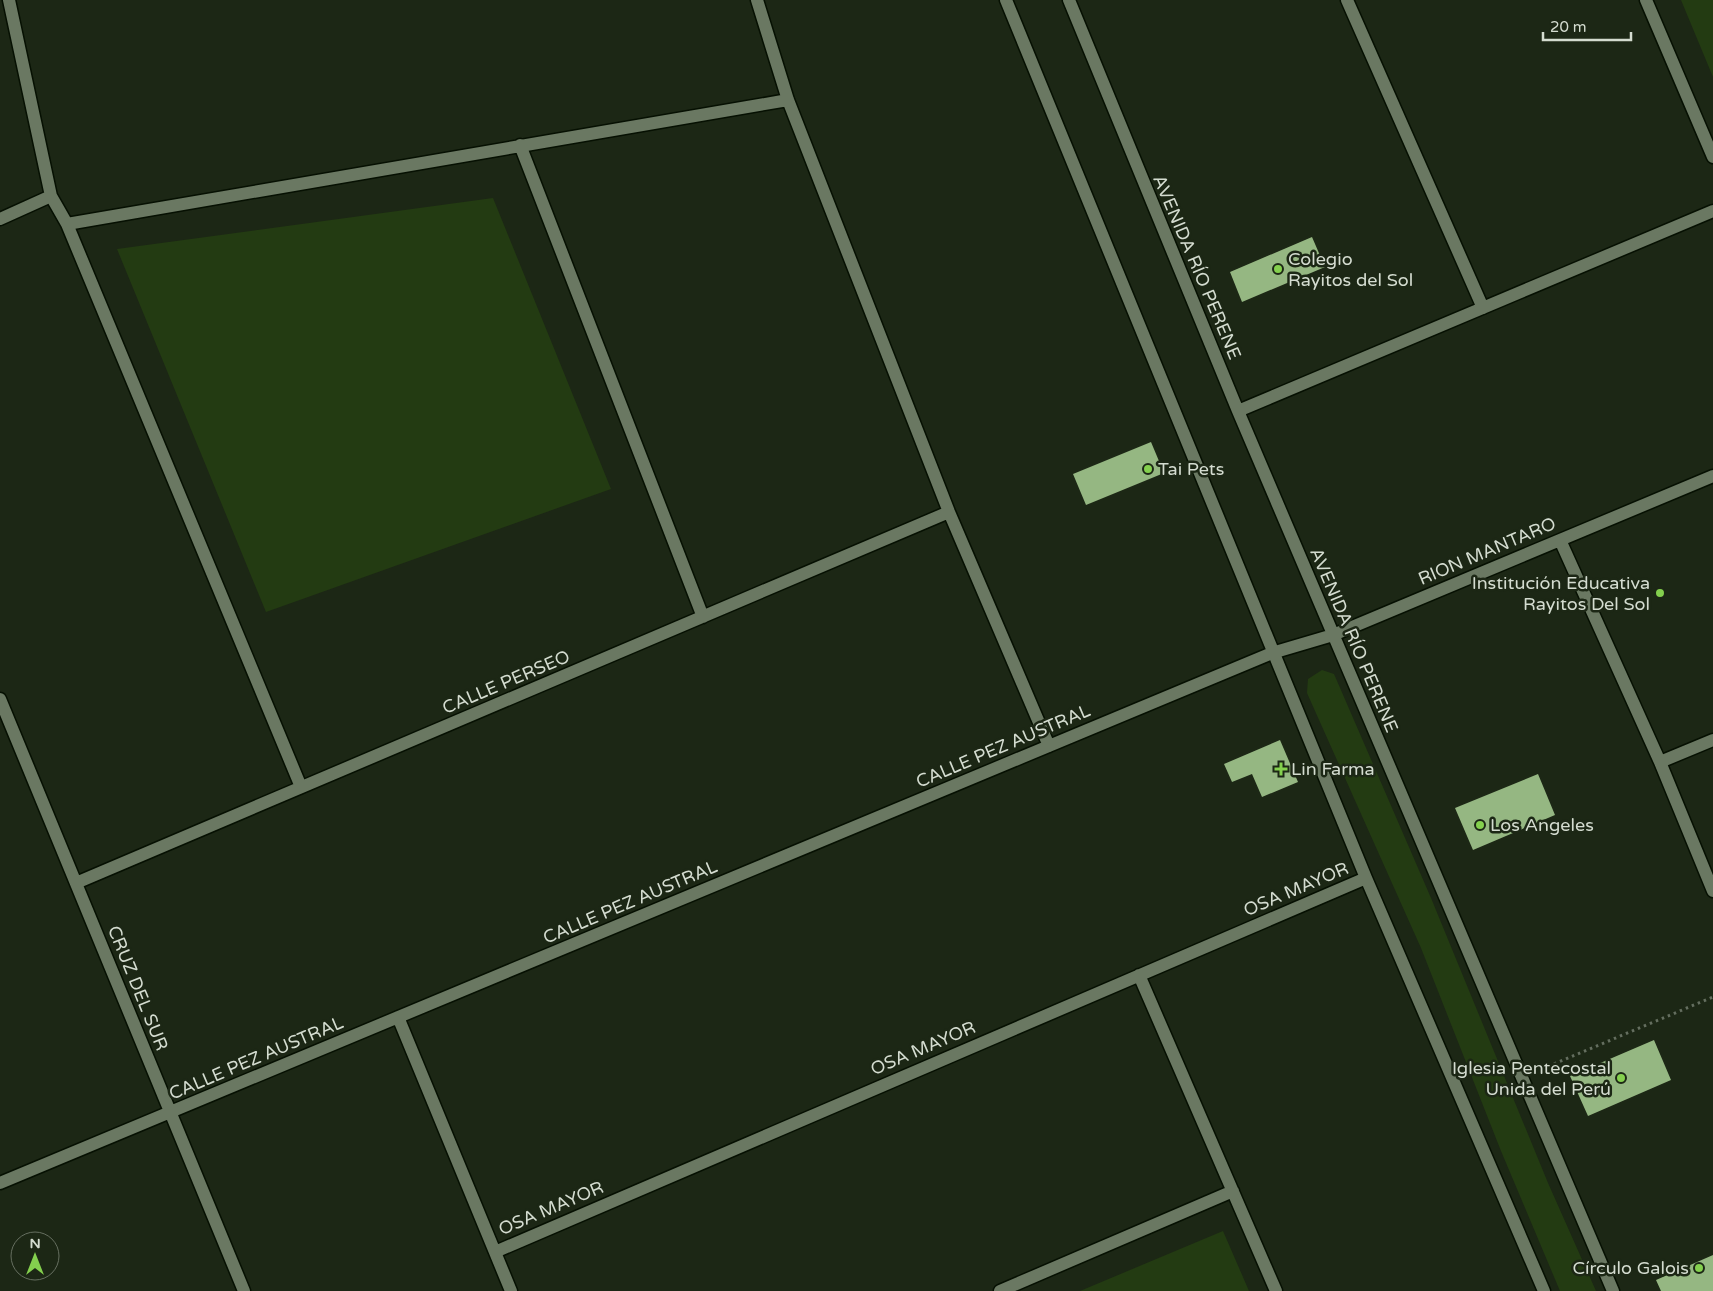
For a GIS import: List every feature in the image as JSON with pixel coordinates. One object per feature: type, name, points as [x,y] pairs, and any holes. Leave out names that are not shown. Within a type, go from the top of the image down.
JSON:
[{"type":"street","points":[[9,0],[51,196],[67,224],[302,787]]},
{"type":"street","points":[[757,0],[788,100],[949,512],[1049,746]]},
{"type":"street","points":[[1006,0],[1272,653],[1366,878],[1544,1291]]},
{"type":"street","name":"AVENIDA RÍO PERENE","points":[[1069,0],[1238,411],[1613,1291]]},
{"type":"street","points":[[1347,0],[1483,308]]},
{"type":"street","points":[[1646,0],[1713,158]]},
{"type":"street","points":[[67,224],[788,100]]},
{"type":"street","points":[[520,145],[703,617]]},
{"type":"street","points":[[0,219],[51,196]]},
{"type":"street","points":[[1238,411],[1713,211]]},
{"type":"street","name":"RION MANTARO","points":[[1272,653],[1333,635],[1713,476]]},
{"type":"street","name":"CALLE PERSEO","points":[[76,883],[949,512]]},
{"type":"street","points":[[1560,540],[1660,762],[1713,891]]},
{"type":"street","name":"CALLE PEZ AUSTRAL","points":[[0,1183],[1272,653]]},
{"type":"street","name":"CRUZ DEL SUR","points":[[0,699],[244,1291]]},
{"type":"street","points":[[1660,762],[1713,740]]},
{"type":"street","name":"OSA MAYOR","points":[[495,1252],[1366,878]]},
{"type":"street","points":[[1139,975],[1276,1291]]},
{"type":"street","points":[[398,1017],[511,1291]]},
{"type":"street","points":[[1000,1291],[1233,1191]]},
{"type":"path","points":[[1521,1078],[1713,997]]},
{"type":"green space","points":[[1681,0],[1713,0],[1713,77]]},
{"type":"green space","points":[[493,198],[611,489],[266,612],[117,249]]},
{"type":"green space","points":[[1322,670],[1334,674],[1431,898],[1548,1183],[1596,1291],[1560,1291],[1501,1151],[1421,948],[1307,693],[1308,679]]},
{"type":"green space","points":[[1223,1231],[1249,1291],[1080,1291]]},
{"type":"building","name":"Colegio Rayitos del Sol","points":[[1312,237],[1325,267],[1242,302],[1230,272]]},
{"type":"building","points":[[1151,442],[1164,473],[1086,505],[1073,474]]},
{"type":"building","points":[[1280,740],[1298,782],[1262,797],[1252,774],[1232,782],[1224,764]]},
{"type":"building","points":[[1538,774],[1555,815],[1473,850],[1455,808]]},
{"type":"building","name":"Iglesia Pentecostal Unida del Perú","points":[[1654,1040],[1671,1080],[1588,1116],[1570,1076]]},
{"type":"building","name":"Círculo Galois","points":[[1713,1255],[1713,1291],[1661,1291],[1656,1280]]},
{"type":"place","name":"Colegio Rayitos del Sol","points":[[1278,269]]},
{"type":"place","name":"Tai Pets","points":[[1148,469]]},
{"type":"place","name":"Institución Educativa Rayitos Del Sol","points":[[1660,593]]},
{"type":"place","name":"Lin Farma","points":[[1281,769]]},
{"type":"place","name":"Los Angeles","points":[[1480,825]]},
{"type":"place","name":"Iglesia Pentecostal Unida del Perú","points":[[1621,1078]]},
{"type":"place","name":"Círculo Galois","points":[[1699,1268]]}]
